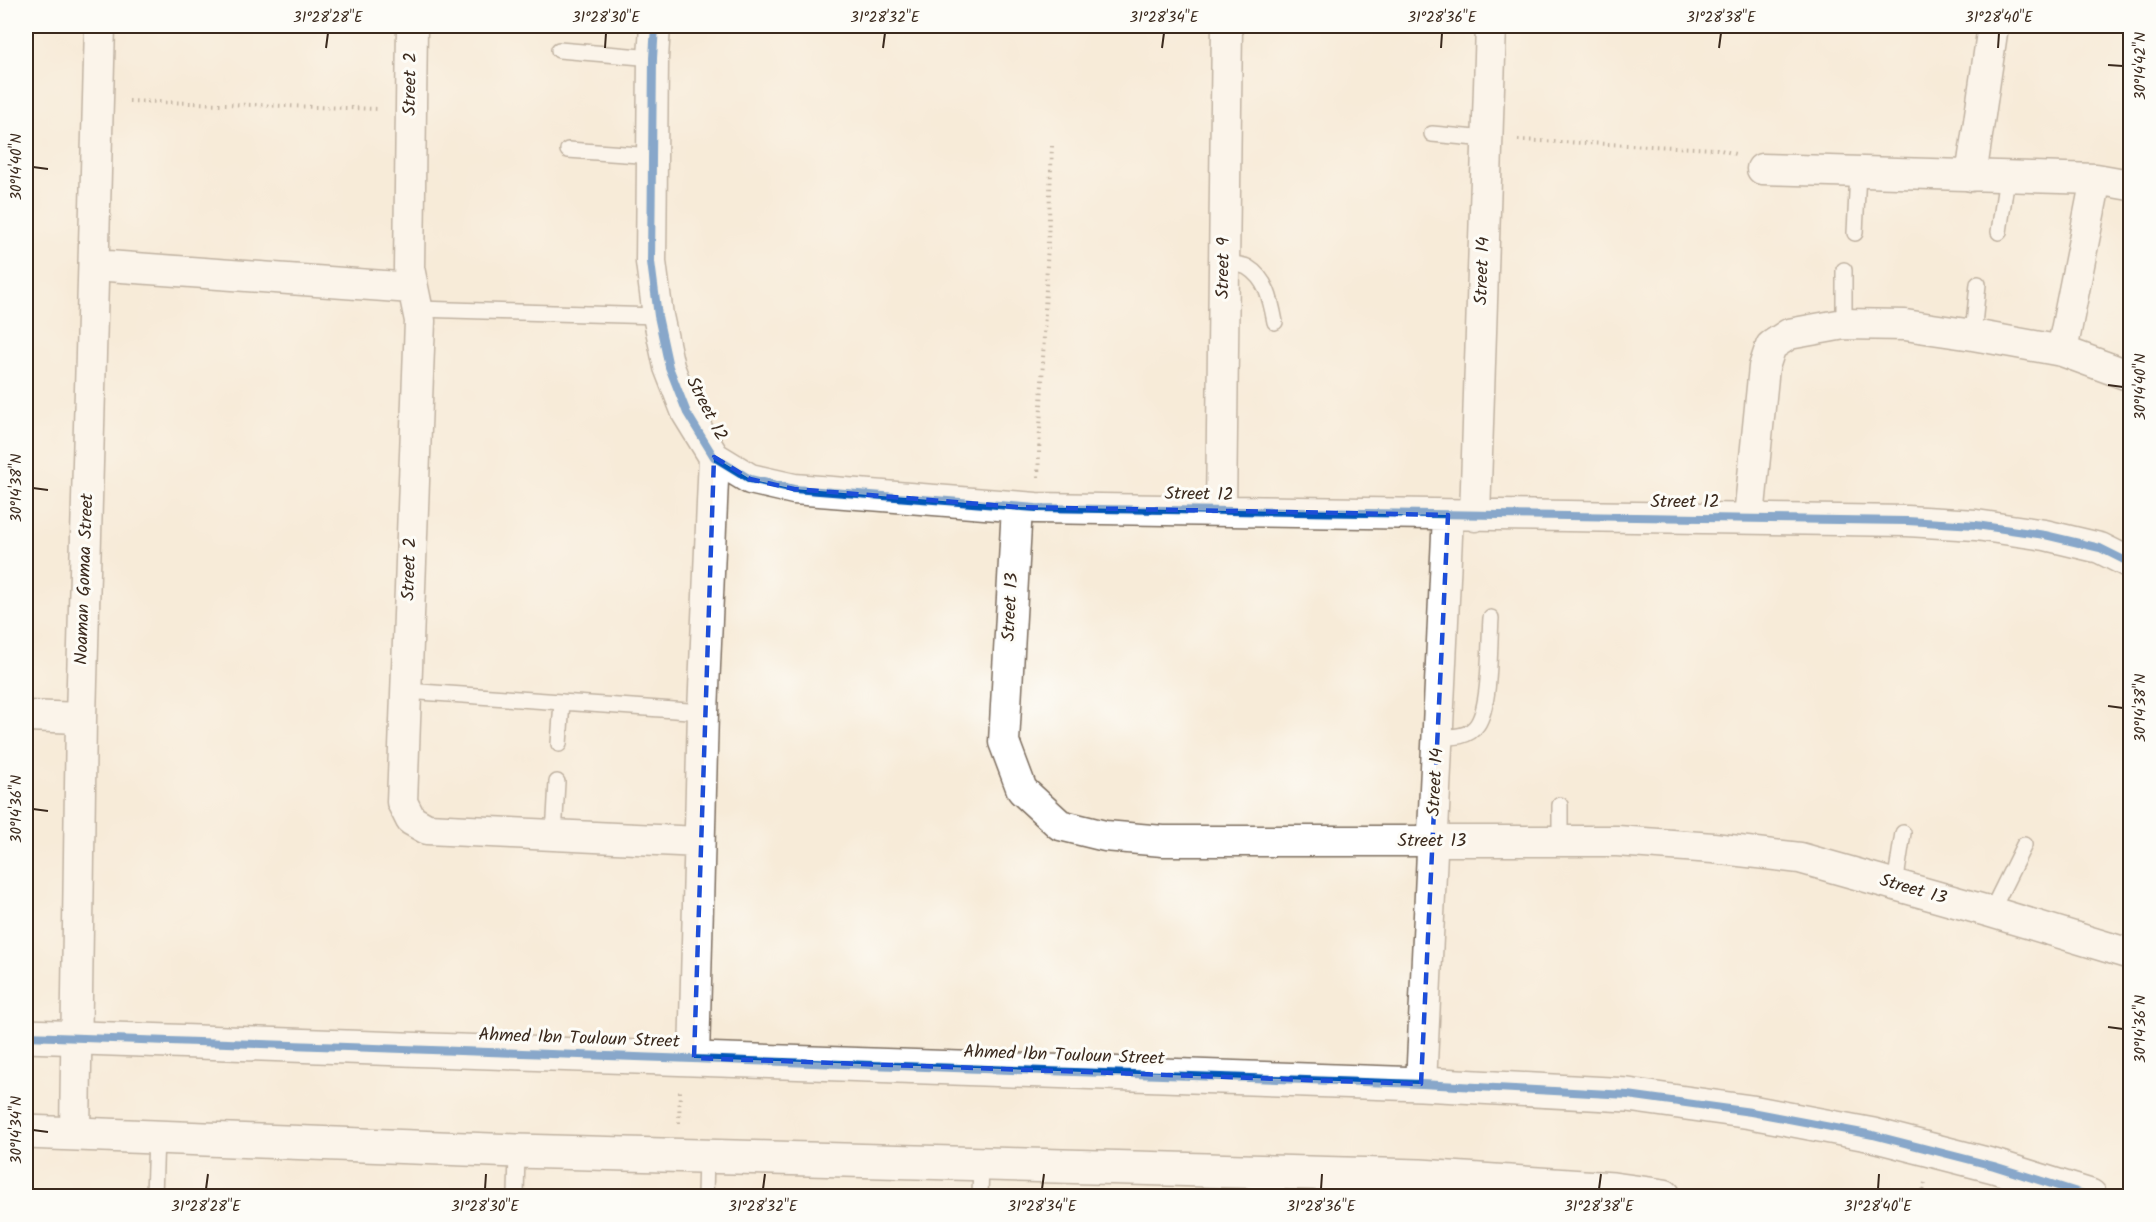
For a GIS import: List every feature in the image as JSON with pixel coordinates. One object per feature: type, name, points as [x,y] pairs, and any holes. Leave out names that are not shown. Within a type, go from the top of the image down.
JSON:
[{"type":"street","name":"Noaman Gomaa Street","points":[[75,1133],[81,718],[100,26]]},
{"type":"street","name":"Street 2","points":[[412,26],[409,268],[415,298],[419,341],[402,802],[411,820],[427,829],[699,842]]},
{"type":"street","name":"Street 12","points":[[655,26],[651,262],[658,316],[669,367],[683,404],[714,457],[750,479],[794,489],[1027,507],[1462,515],[1749,517],[1838,521],[1907,520],[1976,525],[2044,535],[2100,548],[2130,563]]},
{"type":"street","name":"Street 9","points":[[1221,511],[1227,26]]},
{"type":"street","name":"Street 14","points":[[1421,1084],[1438,737],[1462,515],[1487,139],[1491,26]]},
{"type":"street","points":[[1971,176],[1993,26]]},
{"type":"street","points":[[1762,169],[2096,179],[2130,184]]},
{"type":"street","points":[[2062,351],[2096,179]]},
{"type":"street","points":[[94,265],[415,298]]},
{"type":"street","points":[[1749,517],[1764,368],[1771,346],[1789,334],[1844,324],[1905,325],[1973,334],[2062,351],[2130,374]]},
{"type":"street","points":[[687,1058],[699,842],[702,712],[714,457]]},
{"type":"street","name":"Street 13","points":[[1027,507],[1004,742],[1022,790],[1060,825],[1105,836],[1163,841],[1639,842],[1800,858],[2130,954]]},
{"type":"street","points":[[26,716],[81,718]]},
{"type":"street","name":"Ahmed Ibn Touloun Street","points":[[26,1036],[1421,1084],[1628,1095],[1751,1112],[1873,1135],[1994,1166],[2090,1197]]},
{"type":"street","points":[[26,1132],[518,1151],[981,1164],[1266,1184],[1613,1188],[1664,1197]]},
{"type":"lane","points":[[560,50],[653,58]]},
{"type":"lane","points":[[1432,135],[1487,139]]},
{"type":"lane","points":[[568,150],[653,156]]},
{"type":"lane","points":[[1855,233],[1858,172]]},
{"type":"lane","points":[[1999,232],[2007,177]]},
{"type":"lane","points":[[1224,263],[1246,266],[1261,278],[1270,298],[1275,322]]},
{"type":"lane","points":[[1844,270],[1844,324]]},
{"type":"lane","points":[[1973,334],[1978,284]]},
{"type":"lane","points":[[415,298],[658,316]]},
{"type":"lane","points":[[1438,737],[1458,737],[1476,727],[1485,709],[1491,618]]},
{"type":"lane","points":[[406,691],[702,712]]},
{"type":"lane","points":[[559,744],[562,702]]},
{"type":"lane","points":[[554,835],[557,782]]},
{"type":"lane","points":[[1560,805],[1560,841]]},
{"type":"lane","points":[[1895,885],[1903,833]]},
{"type":"lane","points":[[1991,912],[2024,845]]},
{"type":"lane","points":[[154,1197],[156,1136]]},
{"type":"lane","points":[[516,1197],[518,1151]]},
{"type":"lane","points":[[692,1156],[705,1197]]},
{"type":"lane","points":[[980,1197],[981,1164]]},
{"type":"path","points":[[98,100],[411,110]]},
{"type":"path","points":[[1487,139],[1717,149],[1741,156],[1762,169]]},
{"type":"path","points":[[1027,507],[1052,146]]},
{"type":"path","points":[[687,1058],[692,1156]]},
{"type":"highlighted area","points":[[714,457],[750,479],[794,489],[1017,507],[1448,515],[1421,1084],[694,1058]]},
{"type":"cycle path","points":[[655,26],[651,262],[658,316],[669,367],[687,413],[714,457],[750,479],[794,489],[1036,508],[1907,521],[1976,525],[2045,535],[2100,548],[2130,563]]},
{"type":"cycle path","points":[[26,1036],[1421,1084],[1628,1095],[1751,1112],[1873,1135],[1994,1166],[2090,1196]]}]
